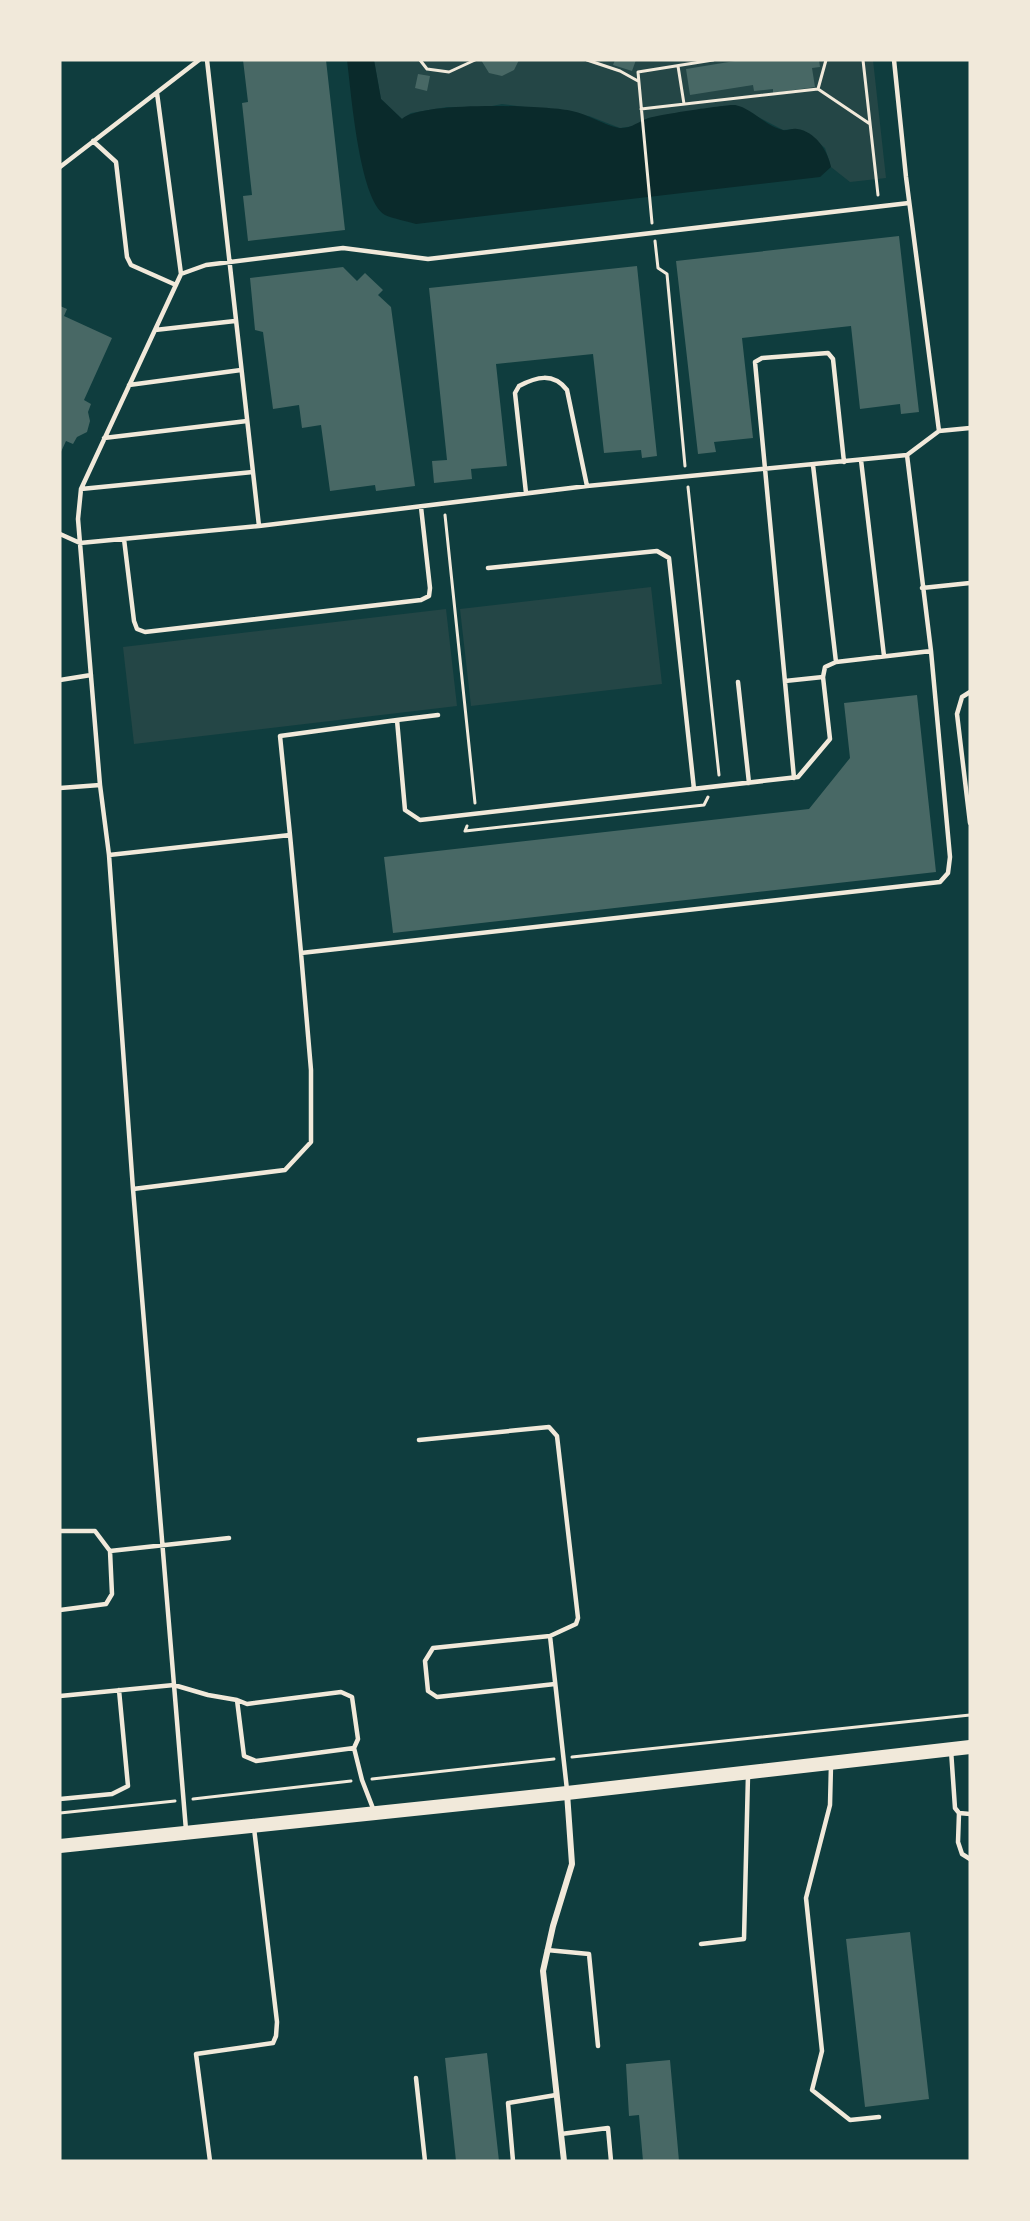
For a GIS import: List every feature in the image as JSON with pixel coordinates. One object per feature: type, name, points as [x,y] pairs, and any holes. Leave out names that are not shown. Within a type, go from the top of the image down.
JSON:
[{"type":"main road","points":[[60,1846],[567,1793],[970,1747]]},
{"type":"street","points":[[564,2161],[544,2002],[543,1971],[572,1864],[567,1793]]},
{"type":"lane","points":[[60,166],[199,60]]},
{"type":"lane","points":[[207,60],[259,526]]},
{"type":"lane","points":[[894,60],[909,203],[939,431]]},
{"type":"lane","points":[[157,93],[181,274],[81,489],[78,519],[100,784],[109,855],[133,1189],[187,1833]]},
{"type":"lane","points":[[93,141],[116,162],[127,257],[131,266],[176,285]]},
{"type":"lane","points":[[181,274],[206,265],[343,248],[428,259],[909,203]]},
{"type":"lane","points":[[155,330],[235,321]]},
{"type":"lane","points":[[794,778],[755,362],[762,358],[828,353],[833,359],[844,462]]},
{"type":"lane","points":[[129,385],[240,370]]},
{"type":"lane","points":[[526,493],[515,393],[519,386],[543,377],[561,382],[567,390],[587,486]]},
{"type":"lane","points":[[104,438],[247,421]]},
{"type":"lane","points":[[60,534],[80,543],[124,539],[259,526],[587,486],[907,455],[939,431],[970,428]]},
{"type":"lane","points":[[301,953],[939,882],[948,873],[950,857],[931,651],[907,455]]},
{"type":"lane","points":[[861,460],[884,656]]},
{"type":"lane","points":[[813,465],[836,662]]},
{"type":"lane","points":[[81,489],[253,472]]},
{"type":"lane","points":[[124,539],[134,621],[137,629],[145,632],[421,600],[429,596],[430,588],[421,507]]},
{"type":"lane","points":[[488,568],[657,551],[669,558],[694,789]]},
{"type":"lane","points":[[922,588],[970,583]]},
{"type":"lane","points":[[397,720],[405,810],[420,820],[794,778],[798,777],[830,739],[822,677],[825,667],[836,662],[931,651]]},
{"type":"lane","points":[[60,680],[91,675]]},
{"type":"lane","points":[[784,681],[822,677]]},
{"type":"lane","points":[[738,682],[749,783]]},
{"type":"lane","points":[[970,692],[962,697],[957,714],[970,822]]},
{"type":"lane","points":[[133,1189],[285,1170],[311,1142],[312,1070],[280,736],[438,715]]},
{"type":"lane","points":[[60,788],[100,784]]},
{"type":"lane","points":[[109,855],[290,835]]},
{"type":"lane","points":[[419,1440],[549,1427],[557,1437],[578,1618],[576,1624],[550,1636],[433,1648],[425,1661],[428,1691],[437,1697],[555,1684]]},
{"type":"lane","points":[[60,1532],[94,1531],[110,1551],[112,1594],[106,1604],[60,1610]]},
{"type":"lane","points":[[110,1551],[229,1538]]},
{"type":"lane","points":[[550,1636],[567,1793]]},
{"type":"lane","points":[[60,1696],[174,1685],[247,1704],[341,1692],[352,1697],[358,1739],[354,1748],[374,1813]]},
{"type":"lane","points":[[60,1799],[112,1794],[128,1786],[119,1690]]},
{"type":"lane","points":[[237,1700],[244,1756],[255,1761],[354,1748]]},
{"type":"lane","points":[[951,1749],[955,1808],[959,1813],[958,1842],[962,1854],[970,1859]]},
{"type":"lane","points":[[831,1763],[830,1805],[806,1898],[822,2051],[812,2090],[850,2120],[879,2117]]},
{"type":"lane","points":[[702,1944],[744,1940],[748,1772]]},
{"type":"lane","points":[[959,1813],[970,1814]]},
{"type":"lane","points":[[210,2161],[196,2054],[273,2043],[276,2036],[277,2022],[254,1826]]},
{"type":"lane","points":[[548,1950],[589,1954],[598,2046]]},
{"type":"lane","points":[[416,2078],[425,2161]]},
{"type":"lane","points":[[513,2161],[508,2103],[556,2095]]},
{"type":"lane","points":[[561,2134],[608,2128],[611,2161]]},
{"type":"path","points":[[420,60],[427,69],[448,72],[475,60]]},
{"type":"path","points":[[590,60],[639,81]]},
{"type":"path","points":[[444,504],[476,800],[465,831],[704,805],[720,773],[686,478],[667,274],[658,268],[638,72],[713,60]]},
{"type":"path","points":[[818,89],[826,60]]},
{"type":"path","points":[[863,60],[879,195]]},
{"type":"path","points":[[678,66],[684,105]]},
{"type":"path","points":[[641,109],[818,89],[870,124]]},
{"type":"path","points":[[60,1813],[970,1715]]},
{"type":"shaded area","points":[[347,60],[374,60],[381,99],[402,119],[413,113],[432,109],[483,106],[536,107],[572,111],[613,127],[623,128],[645,119],[735,105],[777,128],[797,129],[809,134],[824,148],[831,167],[820,177],[416,224],[385,215],[376,205],[369,189],[358,143]]},
{"type":"shaded area","points":[[374,60],[873,60],[886,178],[850,182],[831,167],[825,148],[807,133],[797,129],[783,130],[735,105],[648,118],[634,126],[620,128],[589,116],[502,104],[482,108],[447,107],[411,113],[402,119],[381,99]]},
{"type":"shaded area","points":[[651,587],[662,684],[471,706],[460,609]]},
{"type":"shaded area","points":[[446,609],[457,706],[134,744],[123,647]]},
{"type":"building","points":[[243,60],[326,60],[345,230],[248,241],[243,196],[252,195],[242,103],[248,102]]},
{"type":"building","points":[[481,60],[519,60],[514,70],[502,76],[489,73]]},
{"type":"building","points":[[615,60],[636,60],[632,71],[613,65]]},
{"type":"building","points":[[741,60],[819,60],[820,67],[812,68],[815,87],[773,93],[773,89],[754,91],[753,85],[690,95],[686,69]]},
{"type":"building","points":[[418,74],[430,76],[427,91],[415,88]]},
{"type":"building","points":[[899,236],[919,412],[901,414],[900,404],[860,409],[851,326],[742,338],[753,438],[714,442],[716,452],[698,454],[676,261]]},
{"type":"building","points":[[637,266],[657,456],[642,458],[641,450],[604,453],[593,354],[496,364],[507,466],[471,469],[472,479],[434,483],[432,461],[447,460],[429,288]]},
{"type":"building","points":[[343,267],[357,281],[365,273],[383,290],[378,295],[391,307],[415,486],[376,491],[375,485],[330,491],[321,425],[302,428],[299,405],[273,409],[263,332],[255,330],[250,278]]},
{"type":"building","points":[[60,306],[67,309],[64,316],[112,338],[84,400],[91,404],[88,412],[90,421],[87,432],[77,437],[73,444],[66,441],[60,454]]},
{"type":"building","points":[[917,695],[936,872],[393,933],[384,857],[809,809],[850,758],[844,703]]},
{"type":"building","points":[[910,1932],[929,2099],[865,2107],[846,1939]]},
{"type":"building","points":[[487,2053],[499,2161],[456,2161],[445,2058]]},
{"type":"building","points":[[670,2060],[679,2161],[643,2161],[639,2115],[629,2116],[626,2064]]}]
